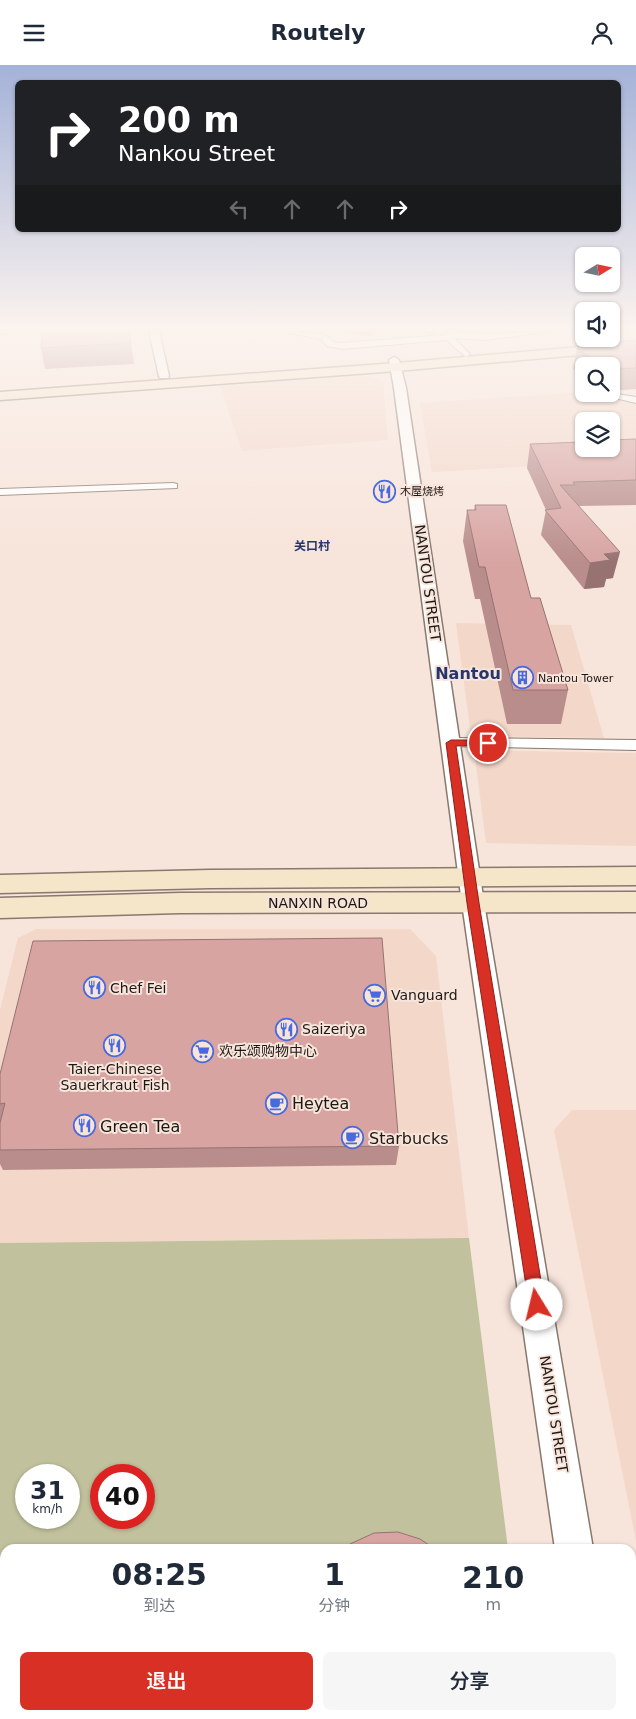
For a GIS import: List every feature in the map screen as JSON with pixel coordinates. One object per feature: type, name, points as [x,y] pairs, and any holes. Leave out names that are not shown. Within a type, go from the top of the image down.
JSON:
[{"type":"main road","name":"NANXIN ROAD","points":[[0,908],[472,891],[636,876]]},
{"type":"main road","name":"NANXIN ROAD","points":[[0,883],[210,879],[472,891],[636,902]]},
{"type":"street","name":"NANTOU STREET","points":[[403,408],[472,891],[573,1544]]},
{"type":"street","points":[[0,492],[173,485]]},
{"type":"street","points":[[451,743],[636,745]]},
{"type":"shaded area","points":[[228,408],[385,408],[388,440],[242,451]]},
{"type":"shaded area","points":[[421,408],[636,408],[636,460],[432,472]]},
{"type":"shaded area","name":"Nantou Tower","points":[[456,623],[571,625],[604,738],[471,736]]},
{"type":"shaded area","points":[[474,750],[636,753],[636,846],[486,843]]},
{"type":"shaded area","points":[[36,929],[410,929],[436,956],[469,1238],[0,1243],[0,1010],[18,938]]},
{"type":"shaded area","points":[[572,1110],[636,1110],[636,1541],[554,1130]]},
{"type":"green space","points":[[469,1238],[507,1544],[0,1544],[0,1243]]},
{"type":"building","points":[[636,439],[636,480],[573,482],[575,485],[560,485],[620,552],[604,554],[610,560],[590,563],[545,510],[561,508],[530,444],[575,442],[575,457],[620,457],[620,440]]},
{"type":"building","points":[[475,505],[506,505],[531,598],[540,598],[568,690],[513,690],[485,567],[479,567],[467,510],[476,510]]},
{"type":"building","name":"欢乐颂购物中心","points":[[382,938],[399,1146],[0,1150],[0,1123],[5,1103],[0,1104],[0,1074],[33,941]]},
{"type":"building","points":[[398,1532],[420,1539],[428,1544],[350,1544],[374,1533]]},
{"type":"place","name":"木屋烧烤","points":[[384,491]]},
{"type":"place","name":"Nantou Tower","points":[[522,678]]},
{"type":"place","name":"Chef Fei","points":[[94,988]]},
{"type":"place","name":"Vanguard","points":[[375,995]]},
{"type":"place","name":"Saizeriya","points":[[286,1029]]},
{"type":"place","name":"Taier-Chinese Sauerkraut Fish","points":[[115,1046]]},
{"type":"place","name":"欢乐颂购物中心","points":[[203,1051]]},
{"type":"place","name":"Heytea","points":[[276,1103]]},
{"type":"place","name":"Green Tea","points":[[84,1126]]},
{"type":"place","name":"Starbucks","points":[[353,1138]]},
{"type":"district","name":"关口村","points":[[312,546]]},
{"type":"district","name":"Nantou","points":[[468,673]]},
{"type":"route","points":[[488,743],[451,743],[473,903],[537,1305]]}]
